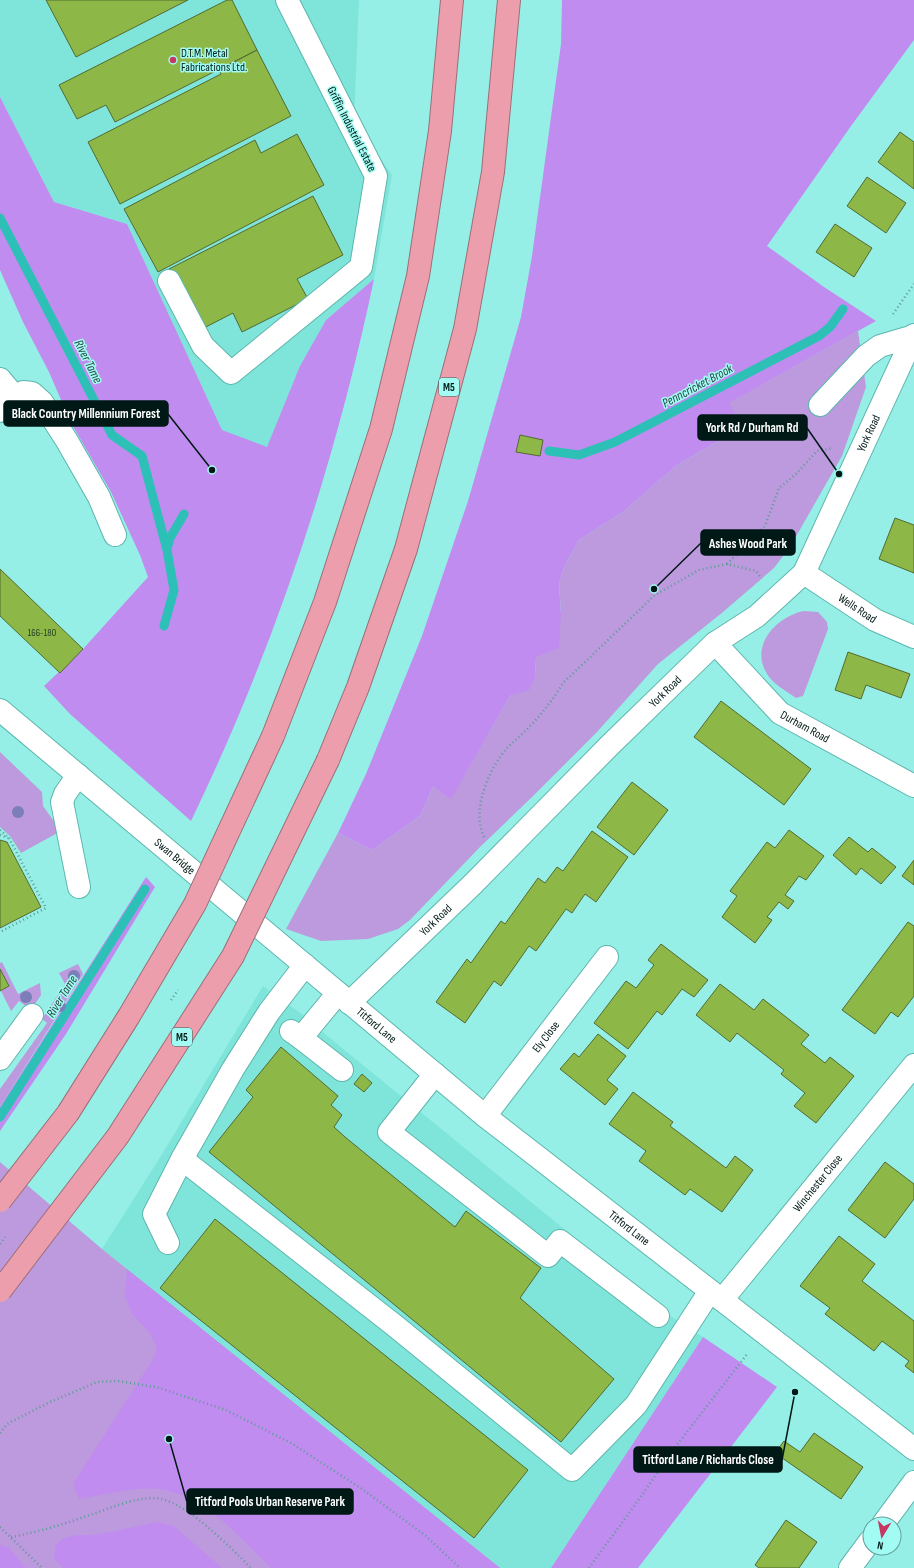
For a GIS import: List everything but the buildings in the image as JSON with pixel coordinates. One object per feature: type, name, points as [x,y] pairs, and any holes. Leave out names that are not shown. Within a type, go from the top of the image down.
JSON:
[{"type":"highway","points":[[0,1201],[68,1113],[129,1016],[196,904],[273,736],[325,602],[383,422],[418,276],[440,131],[452,0]]},
{"type":"highway","name":"M5","points":[[0,1291],[118,1136],[233,956],[328,760],[358,687],[406,549],[465,329],[493,172],[509,0]]},
{"type":"street","name":"Griffin Industrial Estate","points":[[169,281],[203,346],[231,373],[361,267],[376,176],[287,0]]},
{"type":"street","points":[[820,405],[866,356],[880,346],[914,336]]},
{"type":"street","name":"York Road","points":[[342,1070],[296,1034],[344,998],[473,884],[610,745],[715,643],[757,616],[804,573],[914,336]]},
{"type":"street","points":[[0,379],[7,404],[23,392],[32,393],[42,402],[83,466],[100,497],[115,535]]},
{"type":"street","name":"Wells Road","points":[[804,573],[875,620],[914,637]]},
{"type":"street","name":"Durham Road","points":[[715,643],[780,712],[914,786]]},
{"type":"street","name":"Swan Bridge","points":[[0,710],[344,998]]},
{"type":"street","points":[[78,775],[65,794],[62,802],[79,887]]},
{"type":"street","name":"Ely Close","points":[[485,1116],[607,957]]},
{"type":"street","points":[[168,1243],[154,1214],[182,1159],[234,1069],[269,1012],[305,965]]},
{"type":"street","name":"Titford Lane","points":[[344,998],[485,1116],[914,1449]]},
{"type":"street","points":[[0,1059],[32,1015]]},
{"type":"street","name":"Winchester Close","points":[[182,1159],[400,1330],[572,1470],[636,1405],[716,1296],[914,1065]]},
{"type":"street","points":[[435,1074],[389,1132],[548,1256],[560,1241],[658,1316]]},
{"type":"street","points":[[888,1516],[914,1482]]},
{"type":"street","points":[[850,1568],[862,1552]]},
{"type":"path","points":[[727,564],[765,526],[779,488],[796,474],[817,451],[836,448]]},
{"type":"path","points":[[486,839],[483,836],[480,822],[480,807],[492,771],[507,749],[532,725],[552,700],[563,682],[655,595],[699,570],[727,564],[756,571]]},
{"type":"path","points":[[0,830],[9,838],[46,908],[0,932]]},
{"type":"path","points":[[0,836],[9,838]]},
{"type":"path","points":[[589,1568],[673,1450],[764,1332]]},
{"type":"path","points":[[0,1434],[7,1424],[50,1402],[97,1382],[118,1381],[156,1386],[226,1410],[291,1443],[362,1489],[426,1536],[460,1568]]},
{"type":"path","points":[[11,1537],[50,1529],[121,1504],[155,1498],[181,1507],[195,1517],[252,1568]]},
{"type":"path","points":[[0,1528],[42,1568]]},
{"type":"shaded area","points":[[0,0],[359,0],[354,121],[392,175],[374,279],[326,320],[267,448],[222,430],[127,224],[54,202],[0,97]]},
{"type":"shaded area","points":[[562,0],[914,0],[914,40],[851,126],[767,246],[824,287],[876,321],[729,403],[741,428],[677,465],[623,512],[579,540],[564,567],[559,584],[561,614],[559,648],[536,657],[535,678],[529,690],[510,696],[451,799],[433,787],[420,816],[372,850],[338,833],[366,774],[422,636],[468,501],[521,317],[532,256],[561,44]]},
{"type":"shaded area","points":[[0,97],[54,202],[127,224],[222,430],[267,447],[300,366],[326,320],[374,279],[341,418],[299,556],[249,690],[191,821],[70,714],[44,686],[83,649],[148,577],[140,555],[111,492],[71,423],[49,372],[23,322],[0,270]]},
{"type":"shaded area","points":[[858,331],[866,387],[842,456],[790,547],[774,568],[723,612],[658,664],[597,732],[480,847],[410,920],[398,929],[368,939],[321,941],[286,929],[338,833],[372,850],[420,816],[433,787],[451,798],[510,696],[529,689],[535,678],[536,657],[561,614],[559,584],[564,567],[579,540],[623,512],[677,465],[741,428],[728,403]]},
{"type":"shaded area","points":[[804,611],[818,612],[827,622],[828,629],[803,696],[796,698],[771,680],[768,676],[762,662],[762,651],[764,642],[776,625],[794,614]]},
{"type":"shaded area","points":[[0,752],[42,792],[43,806],[61,831],[21,853],[10,836],[0,827]]},
{"type":"shaded area","points":[[146,877],[155,887],[66,1034],[0,1131],[0,1107]]},
{"type":"shaded area","points":[[2,962],[18,994],[40,983],[41,995],[31,1010],[19,1001],[11,1011],[1,991],[9,986],[0,969],[0,963]]},
{"type":"shaded area","points":[[78,964],[83,974],[0,1107],[0,1089],[47,1023],[42,1019],[65,984],[59,973]]},
{"type":"shaded area","points":[[263,986],[302,1014],[672,1317],[703,1337],[551,1568],[500,1568],[102,1249],[164,1151]]},
{"type":"shaded area","points":[[0,1162],[102,1249],[500,1568],[0,1568]]},
{"type":"shaded area","points":[[127,1269],[500,1568],[271,1568],[234,1531],[206,1508],[175,1493],[149,1488],[118,1491],[79,1499],[73,1484],[153,1359],[157,1348],[150,1333],[132,1314],[125,1297]]},
{"type":"shaded area","points":[[703,1337],[777,1387],[638,1568],[551,1568]]},
{"type":"shaded area","points":[[156,1522],[174,1526],[222,1568],[63,1568],[54,1558],[55,1546],[64,1538],[77,1535],[91,1535],[111,1532]]},
{"type":"shaded area","points":[[0,1545],[9,1548],[26,1568],[0,1568]]},
{"type":"waterway","name":"River Tame","points":[[0,218],[112,435],[142,456],[167,550],[174,590],[164,626]]},
{"type":"waterway","name":"Penncricket Brook","points":[[549,451],[579,455],[615,442],[819,336],[830,327],[843,309]]},
{"type":"waterway","name":"Penncricket Brook","points":[[167,549],[170,538],[184,514]]},
{"type":"waterway","name":"River Tame","points":[[0,1117],[145,889]]},
{"type":"place","name":"D.T.M. Metal Fabrications Ltd.","points":[[173,60]]},
{"type":"place","name":"Black Country Millennium Forest","points":[[212,470]]},
{"type":"place","name":"York Rd / Durham Rd","points":[[839,474]]},
{"type":"place","name":"Ashes Wood Park","points":[[654,589]]},
{"type":"place","name":"Titford Lane / Richards Close","points":[[795,1392]]},
{"type":"place","name":"Titford Pools Urban Reserve Park","points":[[169,1439]]}]
